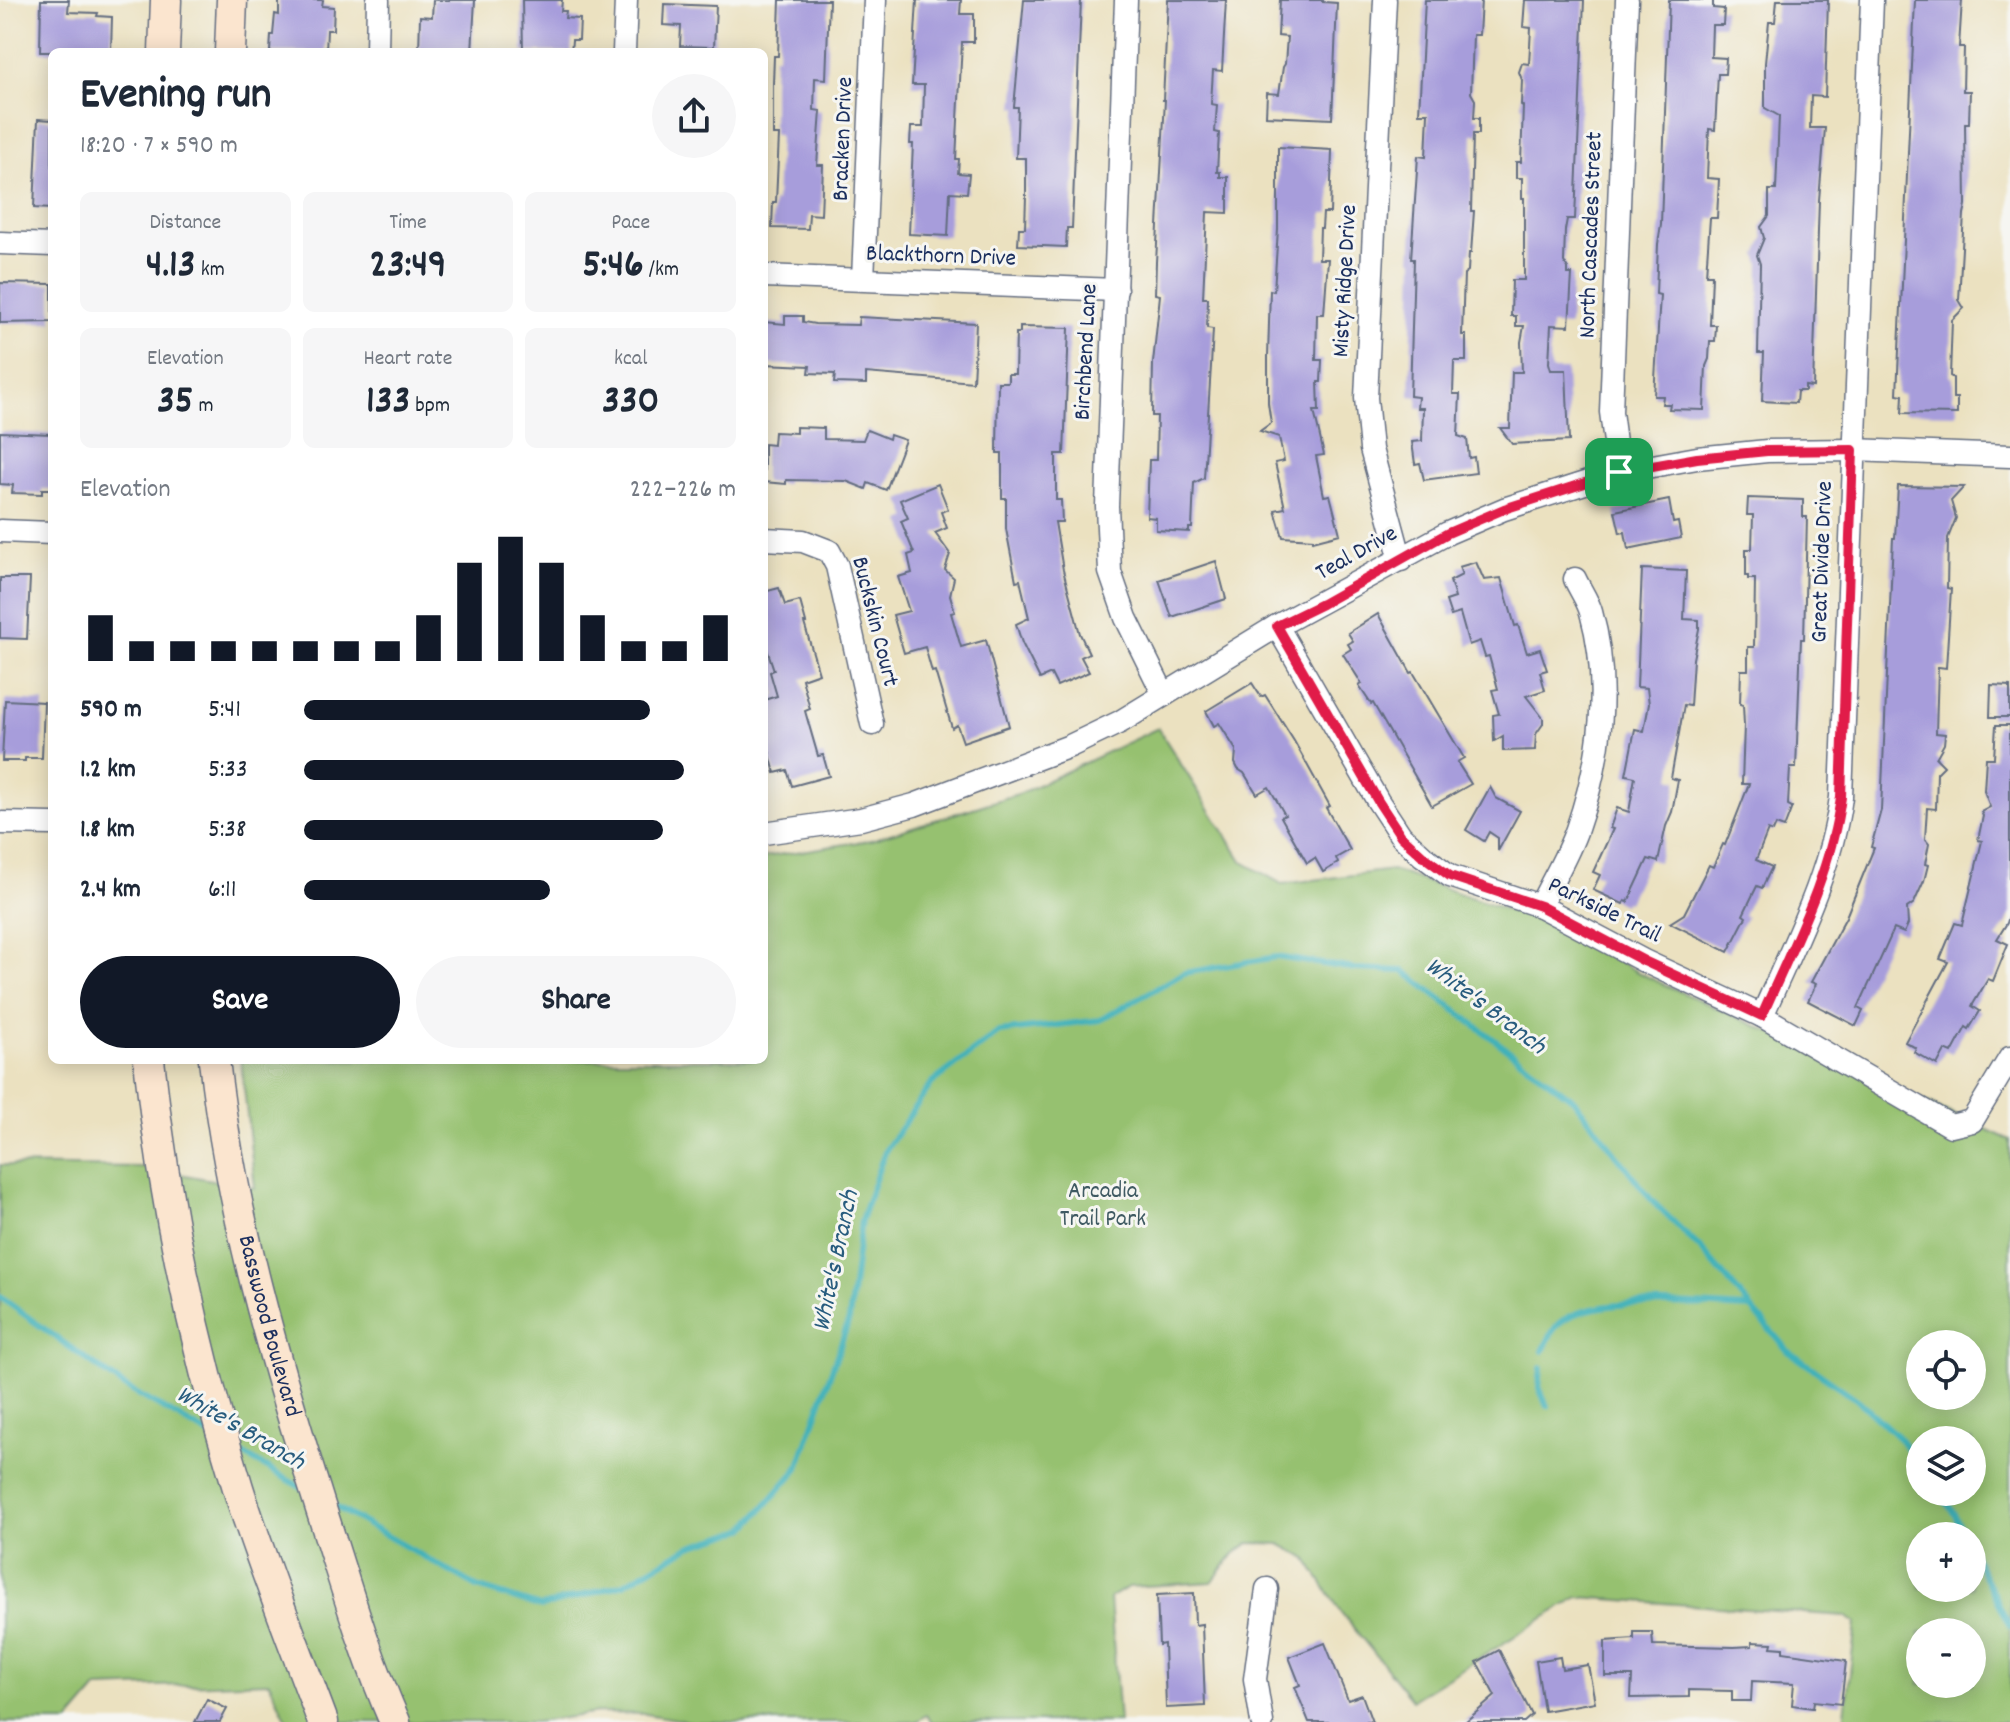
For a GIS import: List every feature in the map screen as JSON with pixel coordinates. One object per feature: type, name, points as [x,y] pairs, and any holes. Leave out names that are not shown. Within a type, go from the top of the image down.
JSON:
[{"type":"main road","points":[[164,48],[166,0]]},
{"type":"main road","points":[[230,48],[232,0]]},
{"type":"main road","points":[[149,1064],[171,1221],[222,1428],[238,1487],[323,1722]]},
{"type":"main road","name":"Basswood Boulevard","points":[[214,1064],[221,1123],[277,1369],[343,1580],[395,1722]]},
{"type":"street","points":[[377,48],[378,0]]},
{"type":"street","points":[[624,48],[626,0]]},
{"type":"street","name":"Bracken Drive","points":[[863,279],[875,0]]},
{"type":"street","name":"Birchbend Lane","points":[[1126,0],[1107,506],[1110,572],[1126,618],[1164,695]]},
{"type":"street","name":"Misty Ridge Drive","points":[[1385,0],[1366,398],[1371,449],[1401,560]]},
{"type":"street","name":"North Cascades Street","points":[[1619,472],[1611,412],[1627,0]]},
{"type":"street","name":"Great Divide Drive","points":[[1762,1016],[1827,863],[1841,797],[1872,0]]},
{"type":"street","points":[[0,243],[48,245]]},
{"type":"street","name":"Blackthorn Drive","points":[[768,276],[1116,290]]},
{"type":"street","name":"Teal Drive","points":[[768,832],[861,819],[914,805],[1070,746],[1120,722],[1277,626],[1448,533],[1504,509],[1619,472],[1697,458],[1767,451],[1853,450],[2010,456]]},
{"type":"street","points":[[0,531],[48,533]]},
{"type":"street","name":"Buckskin Court","points":[[768,539],[803,541],[829,551],[837,566],[872,724]]},
{"type":"street","points":[[1540,906],[1577,830],[1595,767],[1603,699],[1601,658],[1590,610],[1575,579]]},
{"type":"street","name":"Parkside Trail","points":[[1277,626],[1401,836],[1450,876],[1540,906],[1644,961],[1762,1016],[1951,1126],[1972,1121],[2010,1058]]},
{"type":"street","points":[[0,823],[48,824]]},
{"type":"street","points":[[1262,1722],[1255,1679],[1267,1589]]},
{"type":"green space","name":"Arcadia Trail Park","points":[[1158,728],[1243,862],[1282,884],[1392,870],[1565,930],[1641,974],[2010,1140],[2010,1722],[1844,1722],[1856,1623],[1845,1616],[1578,1597],[1412,1700],[1343,1615],[1306,1558],[1280,1544],[1249,1543],[1234,1554],[1212,1582],[1128,1587],[1110,1598],[1119,1722],[932,1722],[926,1715],[916,1722],[693,1722],[646,1714],[598,1713],[536,1722],[288,1722],[269,1682],[98,1688],[69,1722],[0,1722],[0,1165],[142,1167],[255,1188],[241,1064],[768,1064],[768,856],[871,840],[1021,793]]},
{"type":"building","points":[[41,0],[69,0],[68,12],[112,17],[111,48],[48,48],[48,52],[40,52]]},
{"type":"building","points":[[279,0],[323,0],[322,6],[334,7],[333,30],[327,30],[326,48],[270,48],[275,14],[279,15]]},
{"type":"building","points":[[433,0],[475,0],[472,48],[419,48],[420,16],[432,17]]},
{"type":"building","points":[[522,0],[562,0],[561,11],[566,11],[565,18],[580,19],[579,40],[572,40],[571,48],[523,48]]},
{"type":"building","points":[[780,0],[829,0],[826,79],[815,78],[814,110],[821,111],[817,165],[823,165],[821,215],[809,214],[808,229],[772,228],[779,135],[773,135],[773,84],[774,56],[778,56]]},
{"type":"building","points":[[917,0],[961,0],[960,14],[974,14],[974,42],[962,42],[956,159],[959,159],[958,173],[969,174],[967,193],[950,192],[948,236],[909,234],[911,127],[923,127],[924,85],[912,85]]},
{"type":"building","points":[[1024,0],[1081,0],[1072,228],[1067,228],[1066,247],[1018,245],[1019,228],[1025,228],[1026,158],[1016,158],[1018,107],[1014,107]]},
{"type":"building","points":[[1168,0],[1226,0],[1222,71],[1213,70],[1211,104],[1217,105],[1217,172],[1220,172],[1220,177],[1228,177],[1228,213],[1207,212],[1203,298],[1208,298],[1207,328],[1213,329],[1211,366],[1204,478],[1194,483],[1192,528],[1189,532],[1156,530],[1156,518],[1147,517],[1149,460],[1156,460],[1157,416],[1152,416],[1153,363],[1160,295],[1155,294]]},
{"type":"building","points":[[1280,0],[1337,3],[1332,119],[1266,116],[1267,93],[1279,94],[1285,64],[1287,37],[1278,36]]},
{"type":"building","points":[[1425,0],[1481,0],[1479,35],[1473,35],[1471,93],[1475,100],[1474,118],[1479,118],[1479,134],[1473,134],[1471,211],[1474,211],[1471,253],[1468,271],[1464,274],[1462,335],[1466,335],[1466,361],[1454,361],[1453,394],[1460,394],[1458,436],[1467,439],[1469,458],[1474,457],[1476,473],[1424,480],[1420,463],[1415,464],[1412,442],[1422,441],[1423,408],[1417,408],[1418,397],[1410,396],[1414,259],[1411,259],[1418,156],[1426,157],[1428,113],[1419,113]]},
{"type":"building","points":[[1525,0],[1584,0],[1575,219],[1567,219],[1565,230],[1564,262],[1568,274],[1572,274],[1569,326],[1551,325],[1549,363],[1551,370],[1566,370],[1569,441],[1512,444],[1500,428],[1510,428],[1512,372],[1522,372],[1524,326],[1516,326],[1516,316],[1511,316],[1512,280],[1524,280],[1524,198],[1522,178],[1516,178],[1516,162],[1521,162],[1523,106],[1519,72],[1522,63],[1529,64],[1531,28],[1523,27]]},
{"type":"building","points":[[1669,0],[1713,0],[1713,8],[1724,9],[1723,25],[1712,25],[1711,57],[1726,58],[1725,74],[1718,74],[1715,130],[1709,129],[1707,178],[1719,179],[1717,218],[1710,218],[1706,275],[1712,275],[1710,325],[1716,325],[1715,341],[1710,341],[1706,366],[1704,410],[1669,409],[1670,404],[1662,404],[1663,396],[1654,396]]},
{"type":"building","points":[[1777,0],[1828,0],[1825,97],[1811,96],[1810,128],[1825,128],[1819,200],[1813,387],[1805,386],[1805,391],[1797,391],[1796,403],[1762,401],[1764,353],[1758,353],[1760,264],[1757,255],[1764,238],[1761,227],[1769,216],[1769,190],[1776,190],[1779,116],[1765,108],[1765,63],[1769,22],[1775,22]]},
{"type":"building","points":[[1915,0],[1962,0],[1959,47],[1964,47],[1963,91],[1970,91],[1969,123],[1965,123],[1966,205],[1959,300],[1964,308],[1952,320],[1950,376],[1953,378],[1953,398],[1957,398],[1957,414],[1902,413],[1903,395],[1897,394]]},
{"type":"building","points":[[664,4],[716,6],[714,47],[680,46],[681,26],[663,25]]},
{"type":"building","points":[[38,119],[48,120],[48,209],[34,208]]},
{"type":"building","points":[[1278,147],[1332,150],[1330,213],[1323,213],[1320,228],[1319,259],[1328,259],[1324,314],[1317,314],[1316,360],[1322,360],[1321,382],[1318,382],[1319,411],[1314,411],[1324,455],[1316,456],[1324,496],[1330,495],[1340,534],[1313,541],[1283,537],[1275,510],[1285,508],[1275,463],[1284,461],[1279,437],[1260,431],[1271,423],[1268,357],[1270,290],[1274,291],[1278,229]]},
{"type":"building","points":[[0,283],[48,284],[48,322],[0,323]]},
{"type":"building","points":[[785,316],[803,316],[803,322],[815,324],[858,325],[859,317],[976,323],[973,382],[866,373],[866,384],[834,383],[835,374],[809,373],[810,366],[768,364],[768,322],[785,324]]},
{"type":"building","points":[[1020,327],[1069,328],[1064,454],[1056,454],[1056,500],[1061,500],[1062,522],[1055,522],[1063,570],[1080,634],[1089,653],[1081,657],[1089,672],[1057,686],[1051,674],[1040,679],[1016,624],[1029,618],[1020,580],[1016,581],[1006,529],[1006,498],[1002,498],[1002,453],[997,453],[998,382],[1008,382],[1008,374],[1015,374],[1016,333],[1020,333]]},
{"type":"building","points":[[796,427],[824,428],[824,439],[863,440],[867,430],[889,439],[890,435],[905,440],[886,490],[868,483],[866,489],[846,481],[768,482],[768,444],[773,445],[774,432],[796,433]]},
{"type":"building","points":[[0,432],[48,434],[48,489],[42,489],[42,494],[12,493],[13,485],[0,484]]},
{"type":"building","points":[[938,484],[948,509],[941,512],[947,528],[935,533],[950,554],[945,570],[954,578],[950,595],[955,612],[951,613],[961,647],[986,640],[1009,726],[963,742],[957,725],[952,728],[925,647],[904,653],[893,615],[909,611],[898,577],[912,573],[908,555],[914,553],[901,521],[908,518],[900,500]]},
{"type":"building","points":[[1898,486],[1964,487],[1951,501],[1956,518],[1948,538],[1947,588],[1951,589],[1946,668],[1938,667],[1936,733],[1945,734],[1944,744],[1936,758],[1944,766],[1937,773],[1936,809],[1927,808],[1925,839],[1929,844],[1924,881],[1914,903],[1907,908],[1908,924],[1904,933],[1894,929],[1858,1008],[1863,1011],[1856,1026],[1808,1001],[1816,984],[1811,982],[1846,917],[1874,848],[1871,847],[1881,810]]},
{"type":"building","points":[[1748,498],[1803,500],[1803,517],[1807,517],[1804,639],[1801,639],[1796,768],[1790,768],[1788,805],[1792,807],[1784,828],[1776,825],[1773,832],[1768,830],[1756,860],[1772,867],[1762,888],[1757,886],[1728,952],[1670,923],[1684,914],[1709,865],[1713,867],[1749,784],[1742,784],[1744,725],[1743,705],[1740,704],[1741,670],[1748,670],[1748,647],[1754,647],[1755,579],[1746,576],[1746,549],[1752,549],[1753,515],[1747,515]]},
{"type":"building","points":[[1669,500],[1673,523],[1678,522],[1681,538],[1628,549],[1625,532],[1620,533],[1615,511]]},
{"type":"building","points":[[1216,561],[1226,599],[1172,617],[1159,580]]},
{"type":"building","points":[[1476,562],[1484,580],[1501,578],[1515,626],[1518,625],[1527,653],[1540,649],[1547,670],[1540,672],[1545,690],[1526,696],[1543,718],[1543,724],[1536,734],[1535,750],[1503,751],[1503,736],[1494,741],[1493,715],[1499,714],[1492,690],[1498,689],[1489,656],[1485,657],[1480,641],[1469,645],[1460,613],[1451,616],[1446,601],[1455,598],[1450,581],[1462,575],[1459,567]]},
{"type":"building","points":[[1642,569],[1686,571],[1684,619],[1699,620],[1699,629],[1693,659],[1690,706],[1684,705],[1671,778],[1678,780],[1672,812],[1658,862],[1648,859],[1628,902],[1623,904],[1593,890],[1600,875],[1593,872],[1613,829],[1610,828],[1617,808],[1629,812],[1635,777],[1626,775],[1635,729],[1644,731],[1649,704],[1647,688],[1637,687]]},
{"type":"building","points":[[0,578],[30,578],[27,639],[0,638]]},
{"type":"building","points":[[779,588],[785,605],[800,601],[819,673],[802,679],[810,709],[805,711],[818,756],[823,755],[829,776],[792,786],[787,770],[775,773],[768,748],[768,699],[777,696],[768,652],[768,591]]},
{"type":"building","points":[[1378,614],[1464,758],[1457,762],[1471,784],[1432,806],[1343,654],[1351,649],[1348,644],[1353,641],[1348,633]]},
{"type":"building","points":[[1252,683],[1261,697],[1265,695],[1294,741],[1350,850],[1336,858],[1338,863],[1323,872],[1315,858],[1307,863],[1281,817],[1285,815],[1269,787],[1257,794],[1238,769],[1236,750],[1219,723],[1214,726],[1206,711]]},
{"type":"building","points":[[1991,685],[2010,686],[2010,717],[1990,717]]},
{"type":"building","points":[[5,700],[44,702],[42,758],[2,761]]},
{"type":"building","points":[[1996,725],[2010,725],[2010,913],[1997,939],[2008,944],[1993,981],[1988,979],[1972,1006],[1980,1011],[1969,1029],[1966,1027],[1952,1053],[1945,1050],[1937,1065],[1914,1052],[1916,1048],[1905,1042],[1948,962],[1940,959],[1955,923],[1962,925],[1982,841],[1978,840],[1983,816],[1981,812],[1990,807],[1984,791],[1986,758],[1994,758]]},
{"type":"building","points":[[1490,787],[1496,798],[1520,811],[1498,851],[1498,838],[1489,832],[1484,841],[1466,830]]},
{"type":"building","points":[[1194,1593],[1195,1625],[1202,1624],[1205,1706],[1166,1708],[1164,1644],[1159,1645],[1157,1595]]},
{"type":"building","points":[[1634,1632],[1652,1632],[1653,1645],[1734,1647],[1752,1646],[1752,1642],[1772,1643],[1771,1647],[1783,1648],[1783,1652],[1846,1661],[1841,1704],[1814,1701],[1813,1708],[1792,1705],[1794,1683],[1752,1681],[1751,1701],[1732,1701],[1732,1691],[1689,1690],[1689,1697],[1631,1698],[1632,1676],[1605,1676],[1605,1641],[1634,1639]]},
{"type":"building","points":[[1325,1643],[1348,1700],[1362,1695],[1372,1722],[1309,1722],[1295,1687],[1300,1685],[1289,1657]]},
{"type":"building","points":[[1499,1650],[1532,1715],[1524,1722],[1465,1722],[1495,1696],[1477,1662]]},
{"type":"building","points":[[1560,1657],[1562,1669],[1588,1665],[1595,1702],[1544,1711],[1536,1661]]},
{"type":"building","points":[[207,1699],[227,1709],[220,1722],[195,1722]]},
{"type":"waterway","name":"White's Branch","points":[[329,1503],[477,1587],[541,1607],[624,1584],[691,1546],[745,1529],[798,1468],[849,1320],[861,1220],[885,1151],[932,1083],[999,1032],[1100,1020],[1184,973],[1276,957],[1355,969],[1404,971],[1575,1101],[1653,1202],[1702,1250],[1788,1351],[1859,1401],[1906,1447]]},
{"type":"waterway","name":"White's Branch","points":[[0,1297],[125,1387],[211,1436]]},
{"type":"waterway","points":[[1543,1351],[1558,1324],[1575,1314],[1597,1308],[1650,1304],[1751,1308]]},
{"type":"waterway","points":[[1541,1368],[1539,1388],[1547,1406]]},
{"type":"waterway","name":"White's Branch","points":[[239,1452],[302,1488]]},
{"type":"waterway","name":"White's Branch","points":[[1949,1506],[1958,1522]]},
{"type":"waterway","name":"White's Branch","points":[[1986,1579],[2010,1626]]},
{"type":"route","points":[[1853,450],[1841,797],[1836,831],[1827,863],[1762,1016],[1644,961],[1540,906],[1450,876],[1423,856],[1401,836],[1378,801],[1277,626],[1448,533],[1504,509],[1619,472],[1697,458],[1767,451],[1853,450]]}]
